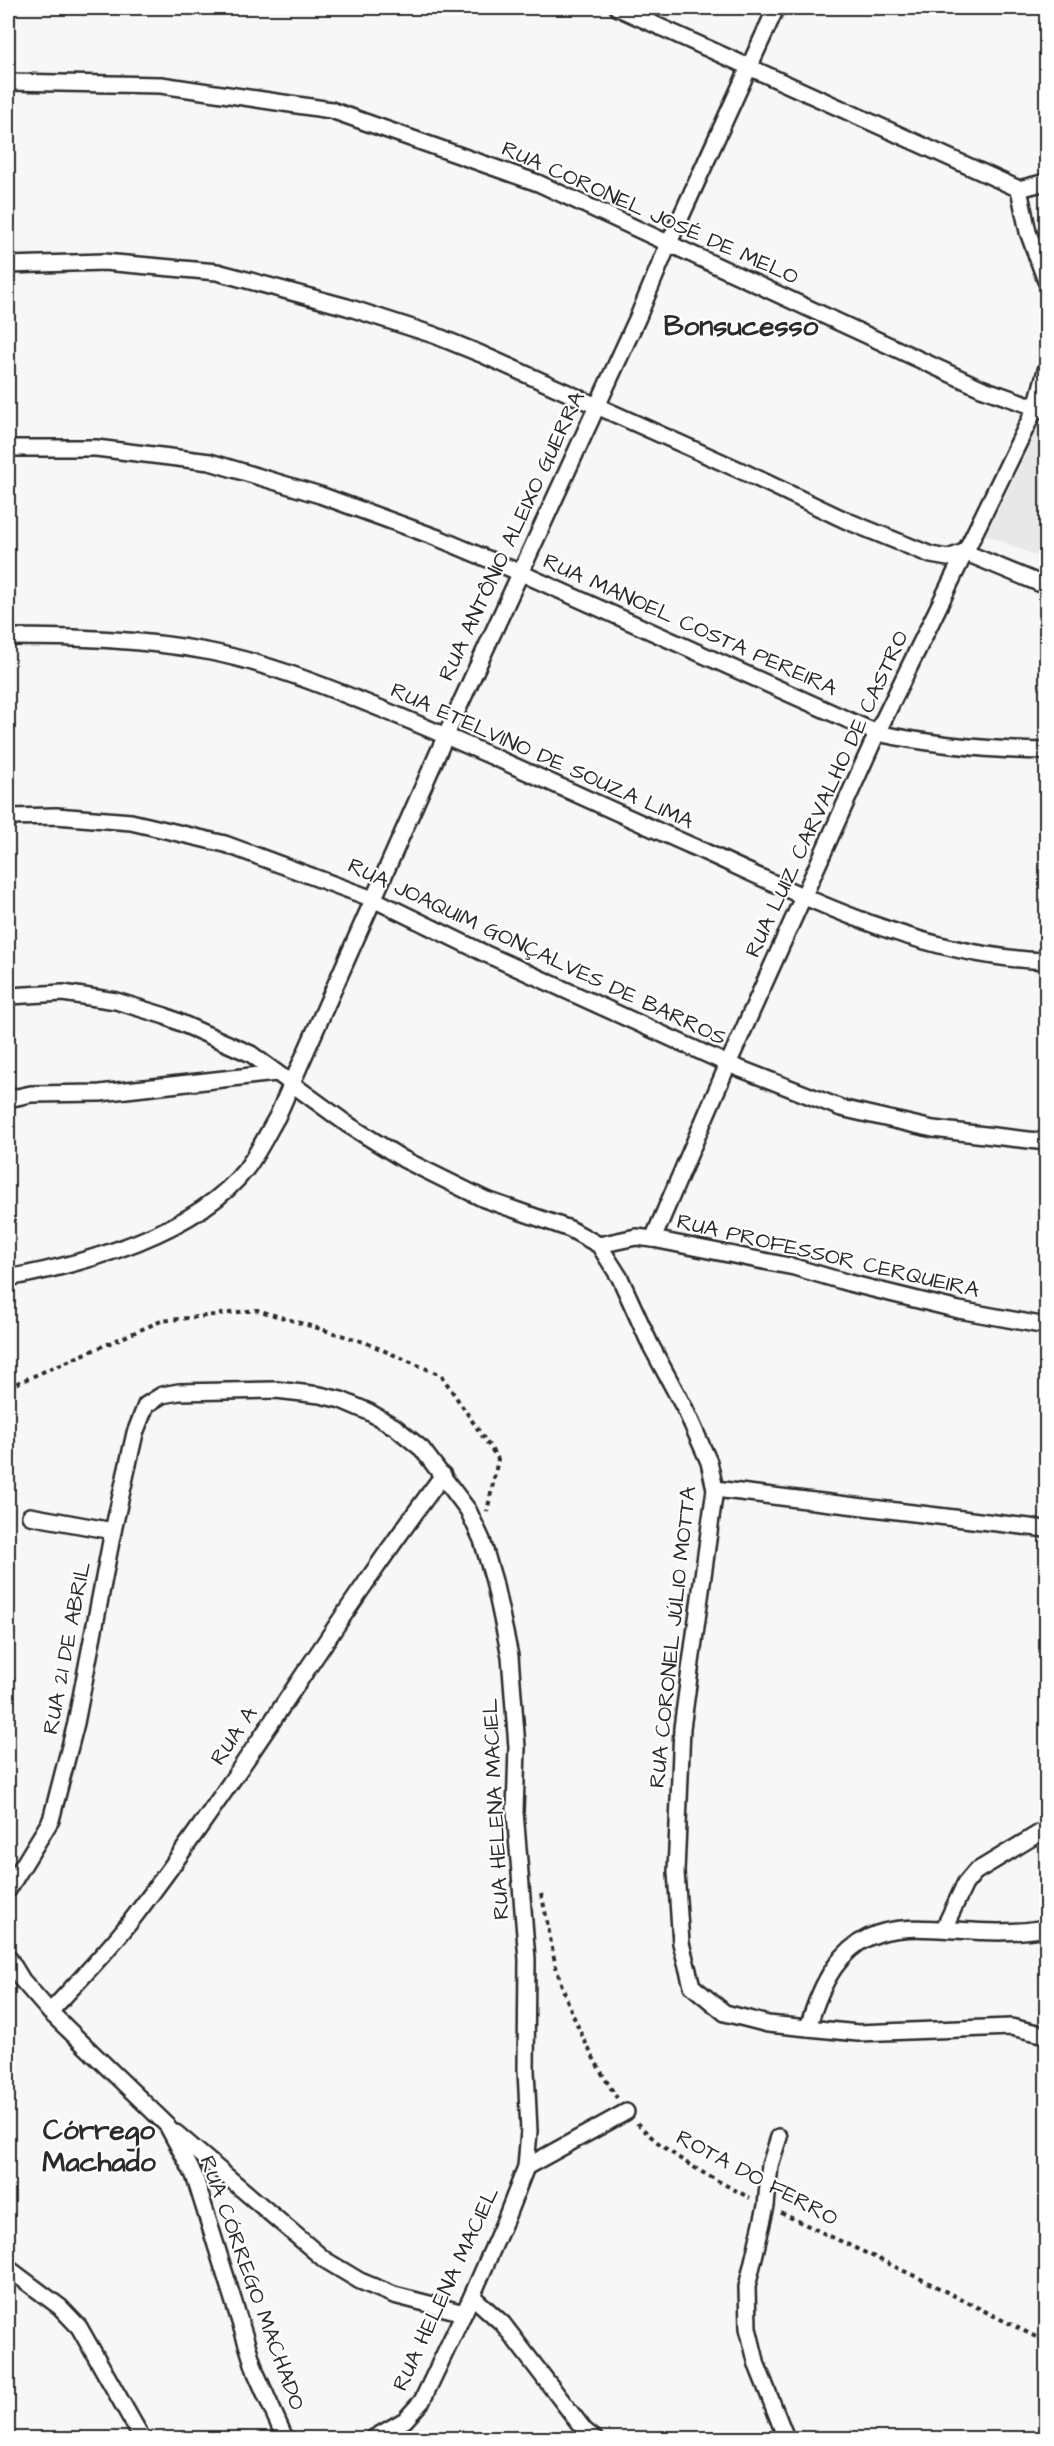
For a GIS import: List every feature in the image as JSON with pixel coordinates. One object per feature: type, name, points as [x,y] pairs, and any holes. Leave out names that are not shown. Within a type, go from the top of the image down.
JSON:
[{"type":"street","points":[[618,8],[1019,189],[1047,182]]},
{"type":"street","name":"RUA ANTÔNIO ALEIXO GUERRA","points":[[8,1278],[67,1265],[131,1245],[195,1214],[229,1187],[246,1168],[277,1117],[446,735],[638,317],[668,245],[776,8]]},
{"type":"street","name":"RUA CORONEL JOSÉ DE MELO","points":[[8,82],[161,85],[332,110],[538,183],[981,388],[1041,409]]},
{"type":"street","points":[[1019,189],[1028,232],[1047,281]]},
{"type":"street","points":[[8,265],[104,262],[217,272],[347,307],[434,335],[744,472],[845,520],[930,555],[948,558],[964,552],[1047,586]]},
{"type":"street","name":"RUA LUIZ CARVALHO DE CASTRO","points":[[653,1239],[728,1064],[877,733],[964,552],[1041,409],[1047,370]]},
{"type":"street","name":"RUA MANOEL COSTA PEREIRA","points":[[8,448],[96,448],[210,462],[320,495],[438,538],[877,733],[921,742],[983,749],[1047,751]]},
{"type":"street","name":"RUA ETELVINO DE SOUZA LIMA","points":[[8,637],[105,639],[206,651],[272,668],[446,735],[803,898],[876,927],[960,951],[1009,959],[1047,961]]},
{"type":"street","name":"RUA JOAQUIM GONÇALVES DE BARROS","points":[[8,817],[56,816],[131,822],[225,844],[373,899],[486,954],[728,1064],[842,1108],[933,1129],[1047,1142]]},
{"type":"street","name":"RUA CORONEL JÚLIO MOTTA","points":[[8,996],[63,993],[116,1001],[165,1016],[251,1054],[347,1124],[404,1159],[484,1199],[570,1229],[599,1245],[620,1278],[650,1344],[686,1411],[709,1462],[715,1489],[682,1728],[676,1872],[681,1943],[692,1986],[724,2013],[768,2024],[858,2033],[1011,2027],[1047,2035]]},
{"type":"street","points":[[8,1099],[31,1094],[100,1093],[276,1073]]},
{"type":"street","name":"RUA PROFESSOR CERQUEIRA","points":[[599,1245],[636,1237],[653,1239],[794,1266],[849,1283],[959,1310],[1047,1326]]},
{"type":"street","name":"RUA HELENA MACIEL","points":[[146,1405],[162,1395],[179,1392],[276,1390],[331,1398],[369,1412],[395,1427],[422,1449],[443,1475],[468,1510],[482,1540],[494,1581],[510,1656],[517,1737],[515,1812],[526,1959],[526,2070],[529,2108],[526,2167],[472,2296],[422,2401],[405,2420],[374,2439]]},
{"type":"street","name":"RUA 21 DE ABRIL","points":[[8,1890],[51,1820],[76,1723],[113,1531],[135,1433],[146,1405]]},
{"type":"street","name":"RUA A","points":[[50,2012],[132,1920],[194,1836],[390,1545],[443,1475]]},
{"type":"street","points":[[715,1489],[1047,1529]]},
{"type":"street","points":[[30,1516],[113,1531]]},
{"type":"street","points":[[944,1928],[965,1884],[975,1872],[1047,1829]]},
{"type":"street","points":[[808,2028],[816,2001],[834,1966],[860,1940],[877,1932],[899,1927],[998,1932],[1047,1928]]},
{"type":"street","name":"RUA CÓRREGO MACHADO","points":[[8,1957],[22,1980],[50,2012],[167,2125],[194,2175],[256,2373],[285,2439]]},
{"type":"street","points":[[526,2167],[626,2112]]},
{"type":"street","points":[[167,2125],[325,2260],[360,2281],[394,2295],[464,2313]]},
{"type":"street","points":[[779,2137],[770,2165],[766,2206],[747,2286],[748,2328],[757,2365],[786,2439]]},
{"type":"street","points":[[8,2268],[60,2307],[79,2327],[142,2439]]},
{"type":"street","points":[[472,2296],[503,2324],[585,2431],[594,2439]]},
{"type":"path","name":"ROTA DO FERRO","points":[[540,1890],[556,1967],[567,2002],[604,2075],[626,2112],[648,2135],[682,2162],[766,2206],[921,2279],[1047,2342]]},
{"type":"shaded area","points":[[1039,426],[1046,427],[1046,560],[986,535]]},
{"type":"district","name":"Bonsucesso","points":[[741,326]]},
{"type":"district","name":"Córrego Machado","points":[[99,2146]]}]
